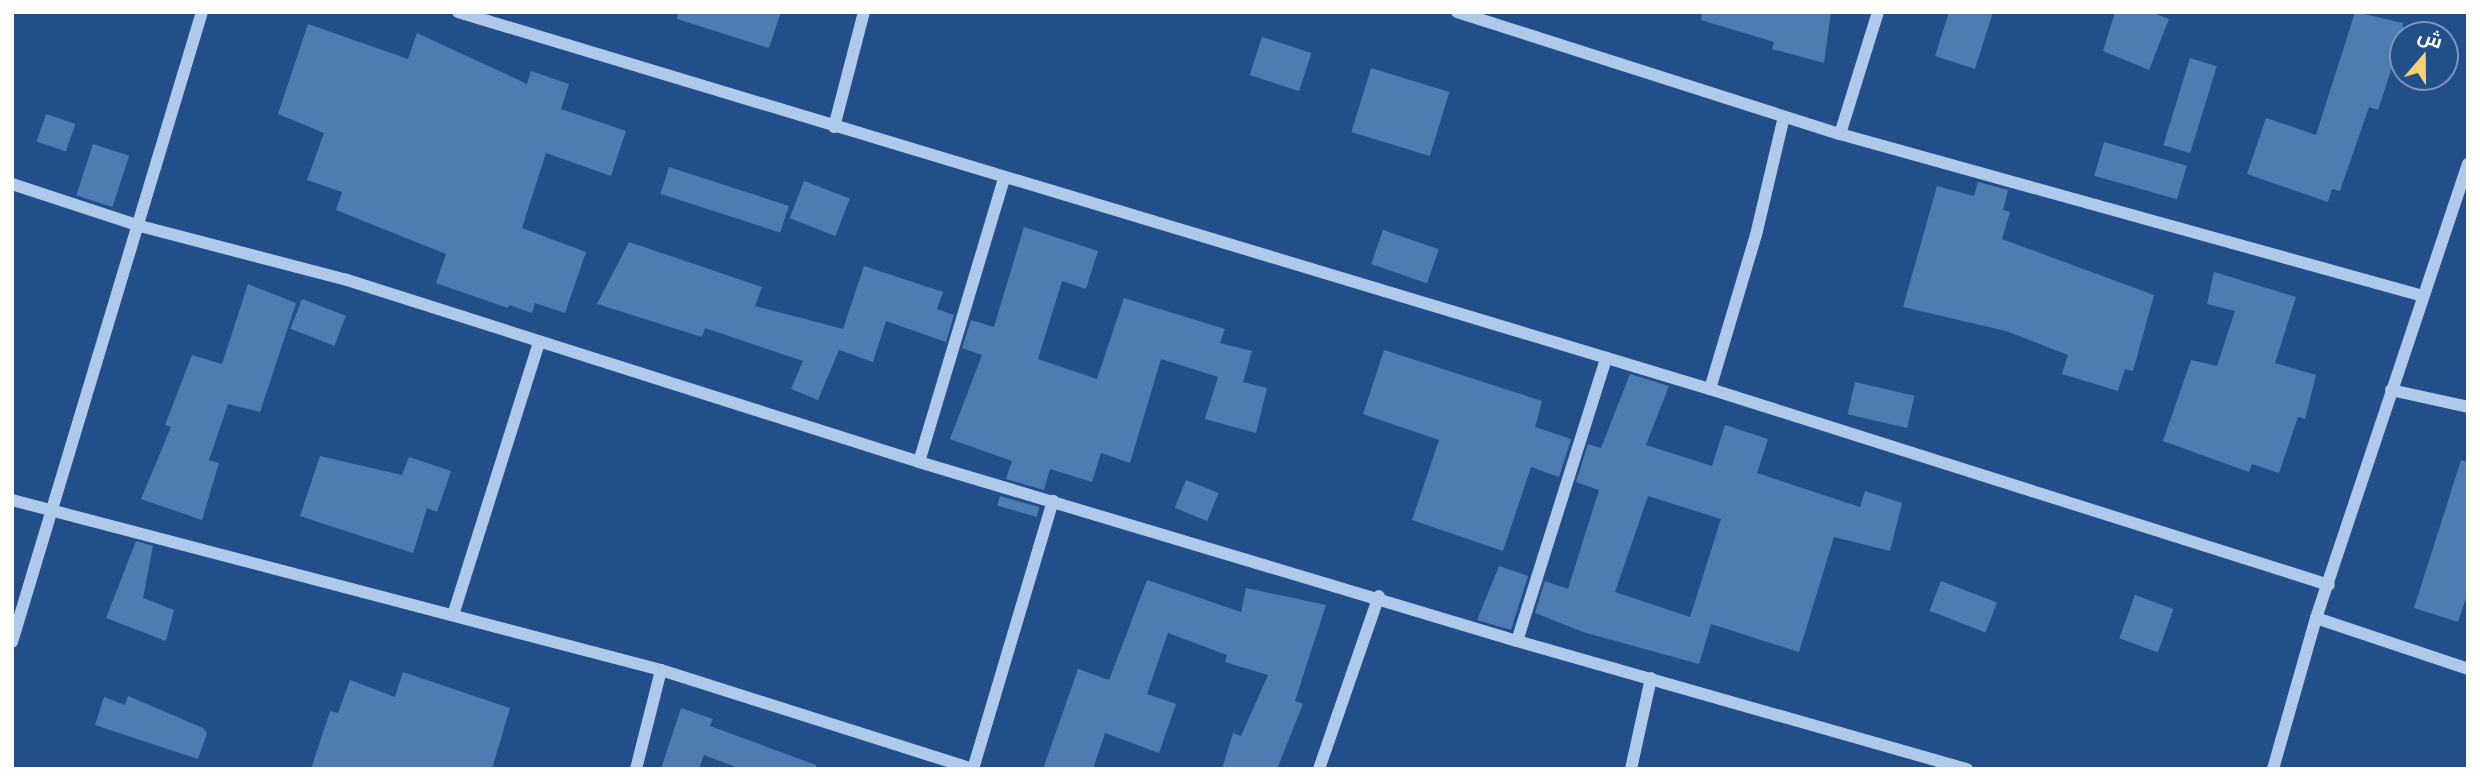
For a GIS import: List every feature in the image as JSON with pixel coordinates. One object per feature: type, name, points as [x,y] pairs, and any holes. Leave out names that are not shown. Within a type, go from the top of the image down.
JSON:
[{"type":"street","points":[[12,642],[140,226],[202,12]]},
{"type":"street","points":[[458,12],[1004,179],[1710,389],[2329,585]]},
{"type":"street","points":[[834,127],[864,12]]},
{"type":"street","points":[[1457,12],[1840,134],[2423,296]]},
{"type":"street","points":[[1840,134],[1878,12]]},
{"type":"street","points":[[1710,389],[1756,235],[1784,117]]},
{"type":"street","points":[[2273,769],[2316,618],[2468,164]]},
{"type":"street","points":[[919,462],[1004,179]]},
{"type":"street","points":[[12,184],[140,226],[344,279],[919,462],[1378,596],[1517,641],[1967,769]]},
{"type":"street","points":[[454,612],[539,342]]},
{"type":"street","points":[[1517,641],[1606,358]]},
{"type":"street","points":[[2391,390],[2468,407]]},
{"type":"street","points":[[12,500],[454,612],[661,670],[973,769],[1053,501]]},
{"type":"street","points":[[1319,769],[1378,596]]},
{"type":"street","points":[[2316,618],[2468,669]]},
{"type":"street","points":[[636,769],[661,670]]},
{"type":"street","points":[[1631,769],[1651,678]]},
{"type":"building","points":[[678,12],[781,12],[769,48],[677,19]]},
{"type":"building","points":[[1702,12],[1831,12],[1824,63],[1772,49],[1774,42],[1701,20]]},
{"type":"building","points":[[1949,12],[1993,12],[1975,69],[1935,56]]},
{"type":"building","points":[[2115,12],[2151,12],[2169,19],[2149,70],[2103,51]]},
{"type":"building","points":[[2355,12],[2394,21],[2389,21],[2389,76],[2378,110],[2369,107],[2340,191],[2332,189],[2328,202],[2247,174],[2266,118],[2316,135]]},
{"type":"building","points":[[308,24],[408,59],[417,33],[527,84],[531,71],[569,84],[561,109],[626,131],[611,176],[546,153],[522,228],[586,252],[565,313],[535,303],[532,313],[509,305],[508,308],[436,283],[446,254],[336,210],[342,192],[307,180],[324,133],[278,114]]},
{"type":"building","points":[[1262,37],[1311,53],[1299,91],[1250,75]]},
{"type":"building","points":[[2190,58],[2217,66],[2190,153],[2163,145]]},
{"type":"building","points":[[1371,68],[1449,92],[1430,156],[1351,132]]},
{"type":"building","points":[[46,114],[75,124],[66,152],[37,141]]},
{"type":"building","points":[[2104,142],[2187,166],[2177,199],[2094,176]]},
{"type":"building","points":[[93,144],[129,156],[112,207],[76,195]]},
{"type":"building","points":[[669,167],[789,206],[780,233],[660,194]]},
{"type":"building","points":[[804,181],[850,199],[835,236],[790,218]]},
{"type":"building","points":[[1978,182],[2008,190],[2003,210],[2010,212],[2002,239],[2154,295],[2133,371],[2125,369],[2118,391],[2062,374],[2068,355],[2006,331],[1903,307],[1937,186],[1974,196]]},
{"type":"building","points":[[1024,227],[1098,251],[1086,289],[1062,281],[1038,359],[1097,379],[1124,298],[1225,329],[1220,343],[1252,351],[1243,382],[1267,388],[1256,433],[1205,419],[1218,377],[1161,359],[1130,463],[1101,453],[1092,482],[1050,469],[1044,490],[1006,479],[1012,461],[950,439],[982,355],[962,348],[971,320],[994,327]]},
{"type":"building","points":[[1383,230],[1439,249],[1427,283],[1371,264]]},
{"type":"building","points":[[629,242],[762,287],[755,306],[843,329],[864,266],[943,292],[937,309],[954,315],[946,342],[886,321],[873,362],[839,350],[818,400],[791,389],[803,361],[705,328],[702,337],[597,304]]},
{"type":"building","points":[[2214,272],[2296,297],[2275,363],[2316,375],[2305,419],[2298,417],[2279,473],[2252,464],[2249,472],[2163,441],[2191,360],[2217,366],[2235,311],[2207,304]]},
{"type":"building","points":[[248,284],[296,303],[260,412],[228,404],[209,460],[219,463],[202,520],[141,499],[171,427],[165,425],[192,355],[222,364]]},
{"type":"building","points":[[302,299],[346,316],[334,346],[291,329]]},
{"type":"building","points":[[1384,350],[1542,401],[1535,427],[1571,439],[1559,477],[1531,467],[1503,551],[1412,520],[1439,440],[1363,414]]},
{"type":"building","points":[[1630,374],[1669,386],[1646,445],[1712,466],[1725,425],[1768,439],[1757,473],[1860,507],[1865,491],[1902,503],[1890,551],[1834,537],[1799,652],[1711,624],[1699,664],[1583,632],[1535,613],[1545,581],[1568,589],[1599,490],[1576,482],[1588,444],[1601,448]],"holes":[[[1648,496],[1721,519],[1690,617],[1615,592]]]},
{"type":"building","points":[[1855,382],[1914,396],[1907,428],[1848,414]]},
{"type":"building","points":[[320,456],[402,475],[409,457],[451,471],[437,512],[427,508],[413,553],[300,516]]},
{"type":"building","points":[[2461,460],[2468,462],[2468,592],[2458,622],[2414,608]]},
{"type":"building","points":[[1186,480],[1218,493],[1207,521],[1175,508]]},
{"type":"building","points":[[1000,496],[1039,507],[1037,517],[997,506]]},
{"type":"building","points":[[136,541],[153,546],[143,598],[174,610],[166,641],[106,618]]},
{"type":"building","points":[[1499,566],[1528,576],[1511,630],[1477,620]]},
{"type":"building","points":[[1147,580],[1241,612],[1246,588],[1326,605],[1295,701],[1303,704],[1277,769],[1222,769],[1233,733],[1241,736],[1268,675],[1225,662],[1227,655],[1168,633],[1147,694],[1176,704],[1159,753],[1105,733],[1093,769],[1043,769],[1078,669],[1109,680]]},
{"type":"building","points":[[1941,581],[1997,603],[1986,632],[1930,611]]},
{"type":"building","points":[[2135,595],[2174,609],[2158,652],[2119,638]]},
{"type":"building","points":[[403,672],[510,708],[492,769],[311,769],[330,711],[338,713],[350,680],[395,697]]},
{"type":"building","points":[[128,696],[203,728],[207,733],[198,759],[95,725],[104,697],[125,705]]},
{"type":"building","points":[[681,708],[713,719],[710,726],[816,765],[816,769],[741,769],[704,755],[699,769],[661,769]]}]
